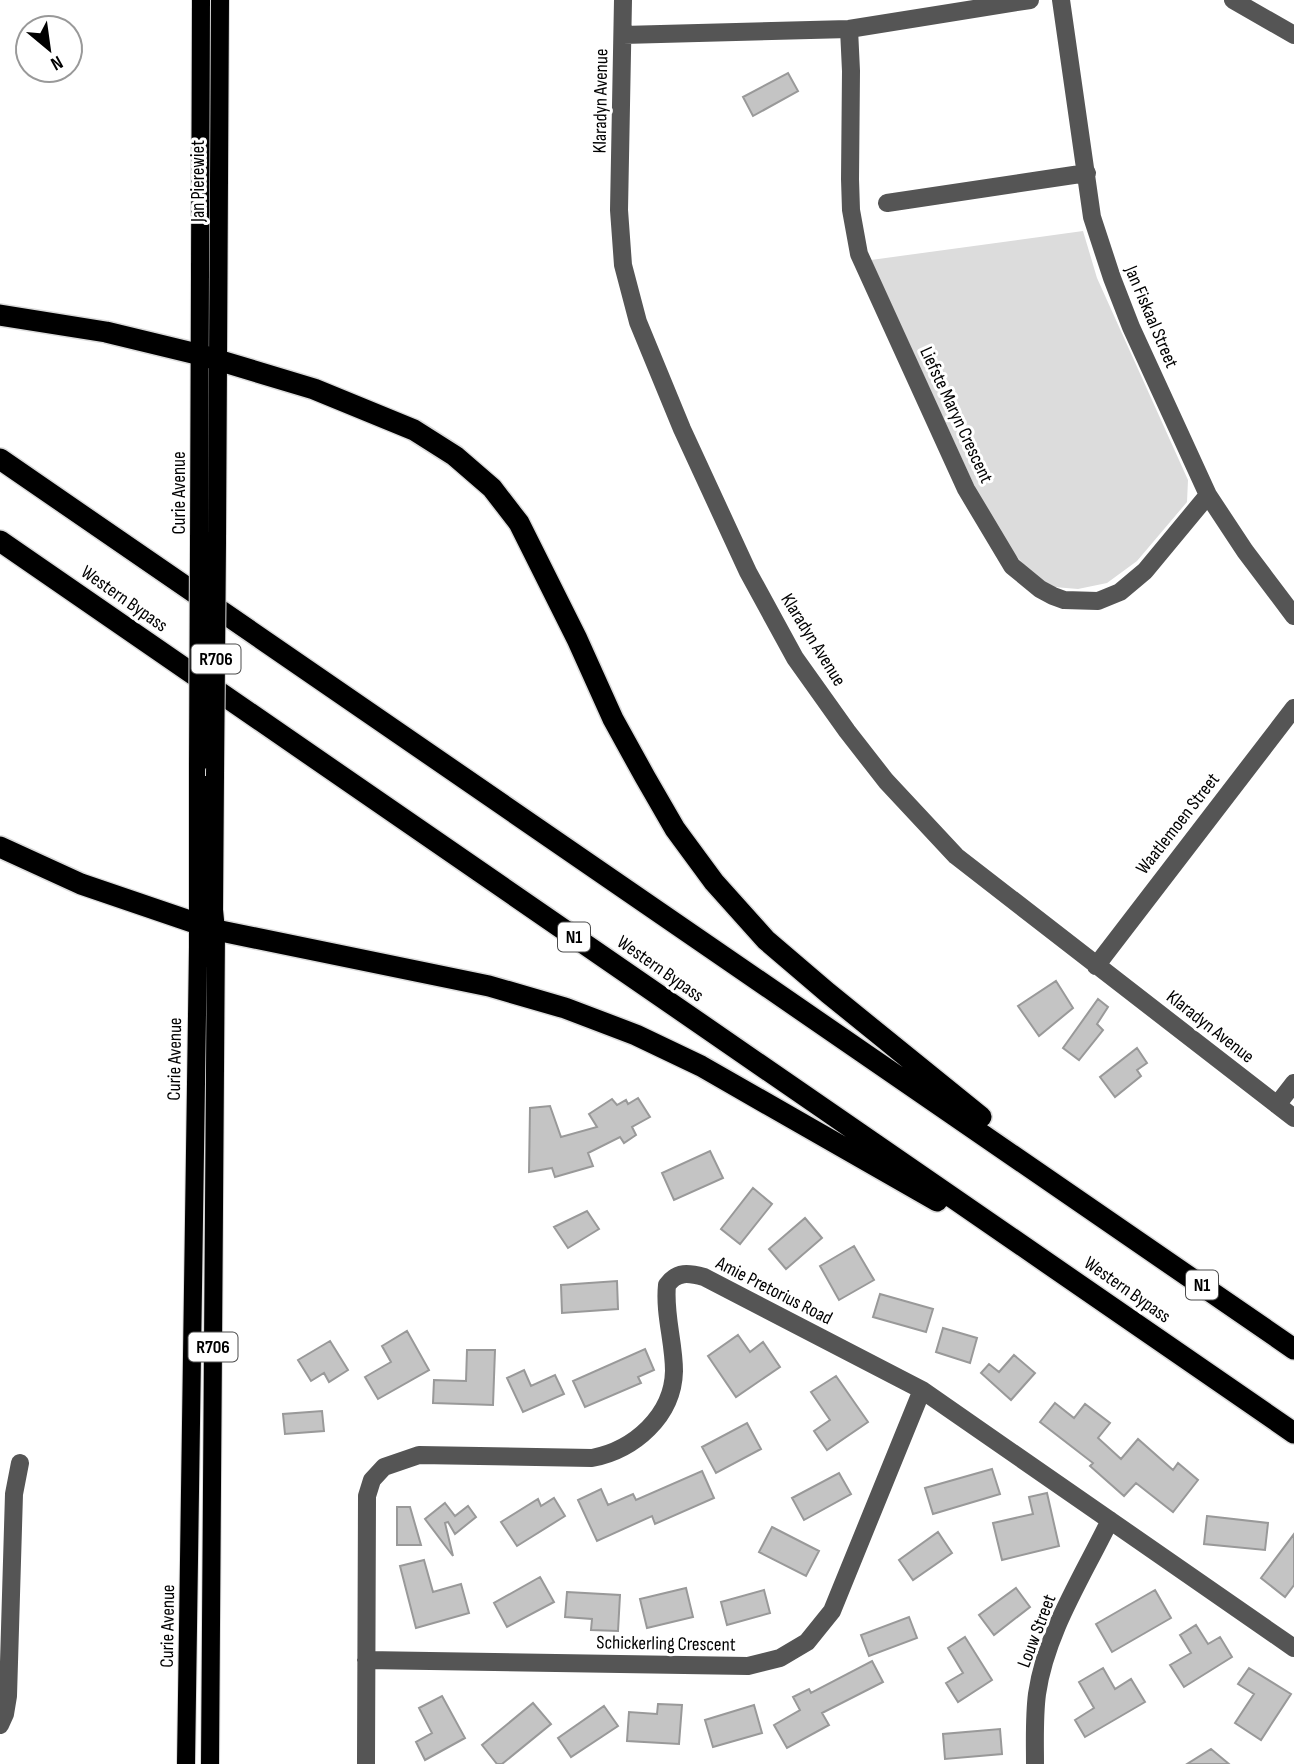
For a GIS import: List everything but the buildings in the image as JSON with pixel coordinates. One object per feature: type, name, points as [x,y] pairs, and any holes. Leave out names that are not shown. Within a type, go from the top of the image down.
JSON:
[{"type":"highway","points":[[0,315],[107,332],[314,389],[414,430],[455,456],[492,488],[519,523],[613,719],[675,829],[714,882],[766,940],[828,993],[1111,1221]]},
{"type":"highway","name":"N1","points":[[0,459],[1294,1349]]},
{"type":"highway","name":"Western Bypass","points":[[0,541],[1294,1433]]},
{"type":"highway","points":[[0,847],[81,884],[206,927],[489,985],[565,1008],[636,1035],[701,1066],[916,1190],[1011,1238]]},
{"type":"main road","name":"Jan Pierewiet","points":[[201,0],[209,358]]},
{"type":"main road","name":"Jan Pierewiet","points":[[209,358],[220,0]]},
{"type":"main road","name":"Curie Avenue","points":[[186,1764],[206,927],[214,910],[215,776],[208,543],[209,358]]},
{"type":"main road","name":"Curie Avenue","points":[[208,543],[198,764],[206,927],[210,1764]]},
{"type":"street","name":"Klaradyn Avenue","points":[[623,0],[619,210],[623,265],[643,334],[682,429],[748,572],[794,658],[886,781],[956,856],[1294,1118]]},
{"type":"street","points":[[623,35],[849,29],[1030,0]]},
{"type":"street","name":"Jan Fiskaal Street","points":[[1061,0],[1092,217],[1112,278],[1131,327],[1208,495],[1245,551],[1294,616]]},
{"type":"street","points":[[1233,0],[1294,35]]},
{"type":"street","name":"Liefste Maryn Crescent","points":[[849,29],[851,200],[859,254],[966,489],[1012,566],[1040,589],[1064,600],[1098,600],[1121,592],[1145,571],[1208,495]]},
{"type":"street","points":[[887,203],[1087,173]]},
{"type":"street","name":"Waatlemoen Street","points":[[1096,966],[1294,708]]},
{"type":"street","points":[[1277,1105],[1294,1083]]},
{"type":"street","name":"Amie Pretorius Road","points":[[366,1764],[367,1496],[372,1480],[384,1467],[419,1455],[592,1458],[606,1455],[636,1440],[666,1404],[674,1371],[667,1285],[674,1277],[683,1273],[704,1278],[922,1390],[1294,1648]]},
{"type":"street","name":"Schickerling Crescent","points":[[366,1660],[748,1666],[780,1658],[807,1642],[832,1611],[922,1390]]},
{"type":"street","points":[[0,1725],[8,1696],[13,1494],[20,1463]]},
{"type":"street","name":"Louw Street","points":[[1035,1764],[1035,1714],[1047,1652],[1110,1520]]},
{"type":"shaded area","points":[[1083,231],[1097,278],[1188,480],[1187,502],[1137,561],[1107,583],[1078,589],[1054,587],[1032,574],[1010,549],[979,496],[871,260]]}]
